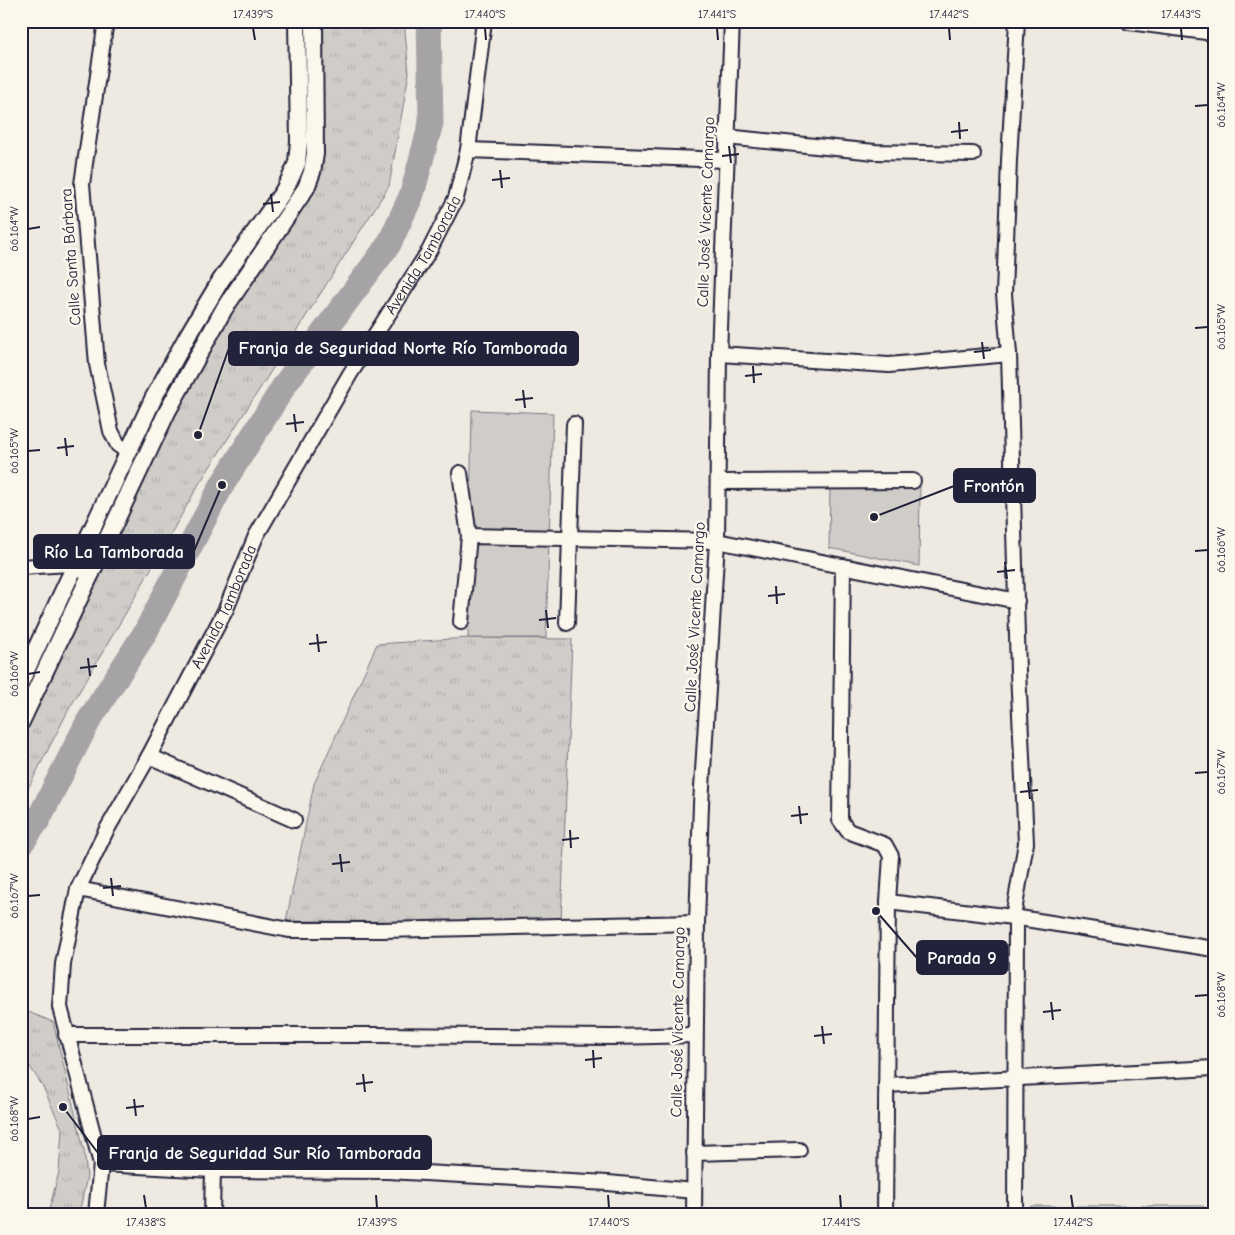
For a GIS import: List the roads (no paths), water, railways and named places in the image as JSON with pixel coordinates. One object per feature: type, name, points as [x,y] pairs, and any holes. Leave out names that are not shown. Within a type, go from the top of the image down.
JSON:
[{"type":"main road","points":[[21,681],[154,397],[221,280],[283,192],[297,163],[299,141],[297,21]]},
{"type":"main road","points":[[21,722],[188,371],[224,309],[306,188],[312,172],[315,154],[314,21]]},
{"type":"main road","points":[[1129,21],[1214,32]]},
{"type":"street","name":"Calle Santa Bárbara","points":[[106,21],[82,184],[97,364],[111,431],[118,445],[129,452]]},
{"type":"street","name":"Avenida Tamborada","points":[[96,1214],[100,1164],[60,1007],[64,964],[78,889],[106,831],[149,756],[226,609],[256,536],[350,374],[429,251],[456,198],[468,150],[484,21]]},
{"type":"street","name":"Calle José Vicente Camargo","points":[[694,1214],[696,923],[717,541],[719,482],[718,354],[732,21]]},
{"type":"street","points":[[1016,1214],[1014,917],[1026,843],[1009,354],[1004,294],[1008,160],[1017,21]]},
{"type":"street","points":[[726,137],[875,152],[973,154]]},
{"type":"street","points":[[468,150],[726,160]]},
{"type":"street","points":[[718,354],[889,365],[1009,354]]},
{"type":"street","points":[[567,623],[574,424]]},
{"type":"street","points":[[460,472],[469,536],[461,622]]},
{"type":"street","points":[[719,482],[913,481]]},
{"type":"street","points":[[469,536],[717,541],[1017,601]]},
{"type":"street","points":[[21,567],[69,564],[92,574]]},
{"type":"street","points":[[843,566],[840,820],[848,831],[885,845],[891,856],[888,902],[884,1214]]},
{"type":"street","points":[[149,756],[294,820]]},
{"type":"street","points":[[78,889],[289,930],[382,930],[696,923]]},
{"type":"street","points":[[888,902],[1014,917],[1214,949]]},
{"type":"street","points":[[66,1035],[378,1035],[613,1038],[695,1035]]},
{"type":"street","points":[[886,1086],[1214,1068]]},
{"type":"street","points":[[694,1154],[799,1150]]},
{"type":"street","points":[[100,1164],[212,1170],[388,1171],[608,1183],[694,1191]]},
{"type":"street","points":[[212,1170],[212,1214]]},
{"type":"waterway","points":[[21,844],[38,820],[88,722],[145,633],[222,485],[286,383],[389,244],[412,194],[431,123],[429,21]]},
{"type":"place","name":"Franja de Seguridad Norte Río Tamborada","points":[[198,435]]},
{"type":"place","name":"Río La Tamborada","points":[[222,485]]},
{"type":"place","name":"Frontón","points":[[874,517]]},
{"type":"place","name":"Parada 9","points":[[876,911]]},
{"type":"place","name":"Franja de Seguridad Sur Río Tamborada","points":[[63,1107]]}]
